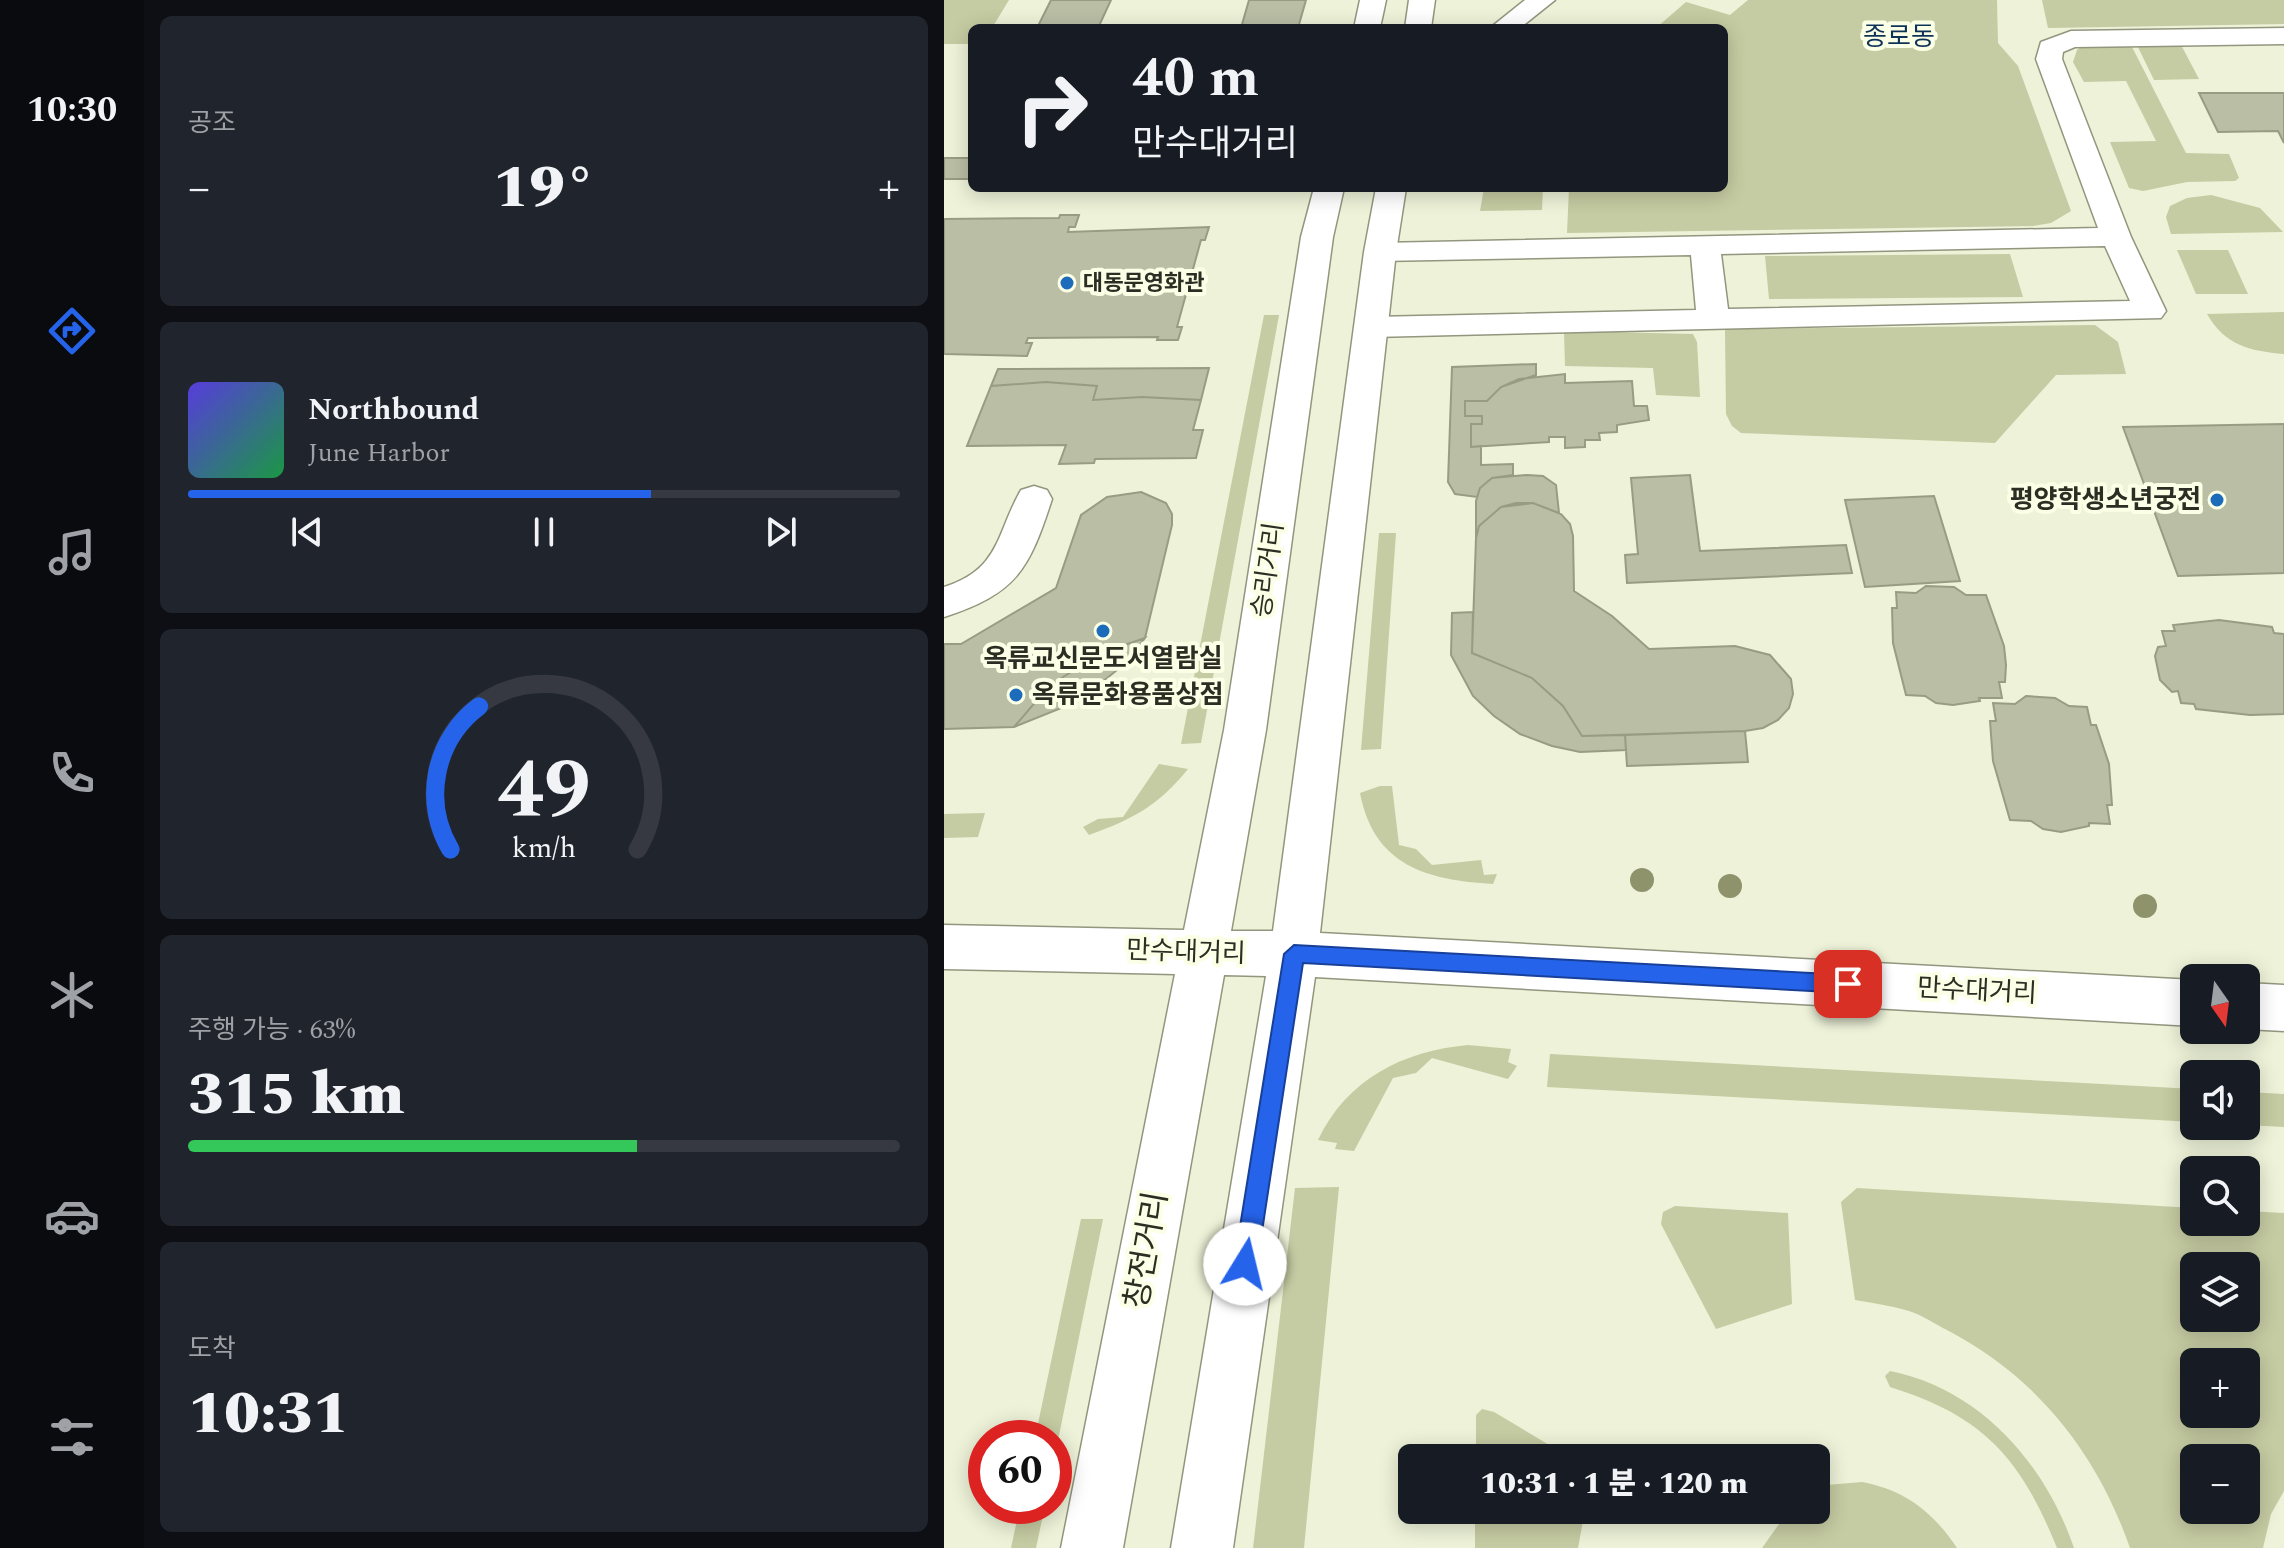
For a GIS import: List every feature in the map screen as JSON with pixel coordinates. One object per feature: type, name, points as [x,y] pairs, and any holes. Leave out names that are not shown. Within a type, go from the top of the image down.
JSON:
[{"type":"main road","points":[[1368,24],[1373,0]]},
{"type":"main road","points":[[1419,24],[1422,0]]},
{"type":"main road","points":[[1509,24],[1542,0]]},
{"type":"main road","name":"승리거리","points":[[1201,952],[1245,730],[1317,237],[1328,192]]},
{"type":"main road","points":[[1202,1548],[1294,954],[1380,252],[1390,192]]},
{"type":"main road","name":"만수대거리","points":[[944,947],[1201,952],[1246,956],[1294,954],[2180,1002]]},
{"type":"main road","name":"창전거리","points":[[1092,1548],[1201,952]]},
{"type":"main road","points":[[2260,1007],[2284,1008]]},
{"type":"street","points":[[1373,327],[2150,311],[2116,237],[2049,59],[2050,48],[2071,39],[2284,36]]},
{"type":"street","points":[[1380,252],[2116,237]]},
{"type":"street","points":[[1705,246],[1713,319]]},
{"type":"street","points":[[944,602],[992,581],[1000,572],[1015,554],[1034,499]]},
{"type":"green space","points":[[944,0],[1009,0],[994,24],[968,24],[968,44],[944,44]]},
{"type":"green space","points":[[1748,0],[1997,0],[1998,43],[2018,66],[2071,211],[2051,223],[2033,226],[1567,233],[1569,192],[1728,192],[1728,24],[1661,24],[1686,2],[1730,15]]},
{"type":"green space","points":[[2042,0],[2284,0],[2284,24],[2048,28]]},
{"type":"green space","points":[[2129,41],[2186,153],[2229,154],[2239,178],[2235,181],[2187,182],[2143,191],[2129,188],[2110,142],[2156,141],[2126,81],[2084,82],[2073,62],[2077,50],[2086,44]]},
{"type":"green space","points":[[2135,41],[2179,41],[2199,79],[2154,80]]},
{"type":"green space","points":[[1483,192],[1543,192],[1542,210],[1480,211]]},
{"type":"green space","points":[[2211,195],[2260,208],[2283,232],[2171,234],[2166,217],[2170,206],[2187,198]]},
{"type":"green space","points":[[2177,250],[2228,250],[2248,294],[2196,294]]},
{"type":"green space","points":[[2010,254],[2023,297],[1769,299],[1765,256]]},
{"type":"green space","points":[[2284,312],[2284,354],[2239,344],[2222,333],[2207,314]]},
{"type":"green space","points":[[1264,315],[1279,315],[1201,743],[1181,744]]},
{"type":"green space","points":[[2095,325],[2118,342],[2126,374],[2056,375],[1995,443],[1741,433],[1732,426],[1726,414],[1725,329]]},
{"type":"green space","points":[[1564,331],[1693,334],[1697,342],[1700,397],[1656,395],[1653,368],[1565,366]]},
{"type":"green space","points":[[1379,533],[1396,533],[1381,749],[1361,750]]},
{"type":"green space","points":[[1159,764],[1188,769],[1166,793],[1144,810],[1089,835],[1083,827],[1098,819],[1123,817]]},
{"type":"green space","points":[[1380,786],[1392,786],[1399,845],[1416,849],[1432,865],[1481,860],[1484,875],[1497,874],[1493,884],[1426,873],[1391,853],[1377,837],[1367,818],[1360,793]]},
{"type":"green space","points":[[985,813],[978,837],[944,838],[944,814]]},
{"type":"green space","points":[[1468,1045],[1511,1049],[1508,1062],[1517,1066],[1508,1079],[1432,1058],[1416,1073],[1393,1078],[1354,1151],[1335,1149],[1337,1143],[1318,1140],[1345,1100],[1380,1072],[1421,1054]]},
{"type":"green space","points":[[1550,1054],[2180,1088],[2180,1121],[1547,1087]]},
{"type":"green space","points":[[2260,1093],[2284,1094],[2284,1127],[2260,1126]]},
{"type":"green space","points":[[1339,1187],[1304,1548],[1253,1548],[1295,1188]]},
{"type":"green space","points":[[1857,1188],[2180,1207],[2180,1236],[2260,1236],[2260,1212],[2284,1213],[2284,1491],[2271,1514],[2263,1548],[2130,1548],[2100,1480],[2060,1421],[2036,1395],[1979,1349],[1924,1317],[1903,1309],[1855,1300],[1841,1202]]},
{"type":"green space","points":[[1675,1206],[1788,1213],[1792,1304],[1716,1329],[1661,1224],[1663,1212]]},
{"type":"green space","points":[[1081,1219],[1103,1219],[1062,1420],[1039,1420]]},
{"type":"green space","points":[[1890,1371],[1923,1380],[1953,1394],[2005,1434],[2046,1487],[2074,1548],[2057,1548],[2029,1489],[1995,1445],[1975,1427],[1951,1412],[1890,1387],[1885,1376]]},
{"type":"green space","points":[[1482,1409],[1494,1412],[1548,1444],[1476,1444],[1476,1415]]},
{"type":"green space","points":[[1862,1482],[1905,1497],[1928,1513],[1957,1548],[1762,1548],[1779,1524],[1830,1524],[1830,1485]]},
{"type":"green space","points":[[1016,1524],[1041,1524],[1036,1548],[1011,1548]]},
{"type":"green space","points":[[1475,1524],[1582,1524],[1578,1548],[1475,1548]]},
{"type":"building","points":[[1051,0],[1111,0],[1100,24],[1039,24]]},
{"type":"building","points":[[1249,0],[1306,0],[1299,24],[1242,24]]},
{"type":"building","points":[[2199,93],[2284,93],[2284,143],[2278,131],[2218,132]]},
{"type":"building","points":[[944,158],[968,158],[968,179],[944,179]]},
{"type":"building","name":"대동문영화관","points":[[1060,215],[1079,215],[1075,227],[1069,227],[1068,232],[1209,227],[1205,240],[1201,240],[1177,327],[1182,327],[1178,340],[1157,340],[1158,337],[1028,338],[1026,343],[1032,343],[1027,356],[944,354],[944,219],[1059,218]]},
{"type":"building","points":[[1536,364],[1536,375],[1501,387],[1487,401],[1465,401],[1465,416],[1482,416],[1482,424],[1471,424],[1471,447],[1481,446],[1481,465],[1513,464],[1513,475],[1492,478],[1480,488],[1477,497],[1455,494],[1448,482],[1452,367]]},
{"type":"building","points":[[1209,368],[1201,400],[1142,397],[1093,400],[1097,386],[1046,382],[991,386],[998,369]]},
{"type":"building","points":[[1565,374],[1565,383],[1632,381],[1634,406],[1647,406],[1649,420],[1617,425],[1617,432],[1599,433],[1600,440],[1585,440],[1585,447],[1565,448],[1565,437],[1549,437],[1549,442],[1471,447],[1471,424],[1482,424],[1482,416],[1465,416],[1465,401],[1487,401],[1501,387],[1519,379]]},
{"type":"building","points":[[1046,382],[1097,386],[1093,400],[1142,397],[1201,400],[1193,430],[1203,430],[1196,458],[1095,459],[1094,463],[1059,464],[1066,445],[967,446],[991,386]]},
{"type":"building","name":"평양학생소년궁전","points":[[2284,424],[2284,573],[2178,576],[2123,427]]},
{"type":"building","points":[[1690,475],[1700,551],[1846,545],[1852,573],[1627,583],[1625,555],[1638,554],[1631,478]]},
{"type":"building","points":[[1543,476],[1556,485],[1559,513],[1533,503],[1501,507],[1479,526],[1476,538],[1476,501],[1480,488],[1492,478]]},
{"type":"building","points":[[1141,492],[1166,503],[1172,514],[1145,638],[1104,652],[1063,677],[1044,692],[1014,727],[944,729],[944,644],[961,644],[1056,588],[1081,515],[1107,497]]},
{"type":"building","points":[[1934,496],[1960,581],[1865,587],[1845,500]]},
{"type":"building","points":[[1533,503],[1561,514],[1570,524],[1573,536],[1574,591],[1612,616],[1649,649],[1735,646],[1770,655],[1791,679],[1793,694],[1789,708],[1778,720],[1763,728],[1745,731],[1582,736],[1563,706],[1532,678],[1472,653],[1479,526],[1501,507]]},
{"type":"building","points":[[1926,586],[1954,587],[1966,595],[1986,595],[2004,646],[2005,682],[1999,682],[2002,698],[1979,698],[1980,701],[1953,705],[1936,703],[1925,696],[1906,695],[1893,643],[1892,608],[1897,608],[1896,592],[1916,593]]},
{"type":"building","points":[[1473,612],[1472,653],[1532,678],[1563,706],[1582,736],[1625,735],[1626,750],[1580,752],[1552,746],[1520,734],[1494,716],[1473,696],[1451,655],[1452,613]]},
{"type":"building","points":[[2219,620],[2272,627],[2274,633],[2284,634],[2284,714],[2250,715],[2196,709],[2194,704],[2181,703],[2178,691],[2172,692],[2160,680],[2155,656],[2158,647],[2166,646],[2162,631],[2175,631],[2173,625]]},
{"type":"building","points":[[1145,638],[1128,661],[1079,701],[1014,727],[1044,692],[1063,677],[1104,652]]},
{"type":"building","points":[[2026,696],[2055,698],[2069,706],[2087,707],[2091,725],[2096,725],[2109,764],[2112,805],[2107,805],[2110,824],[2089,823],[2089,826],[2061,832],[2043,829],[2031,821],[2010,820],[1993,761],[1990,721],[1996,721],[1993,703],[2015,704]]},
{"type":"building","points":[[1745,731],[1748,762],[1627,766],[1625,735]]},
{"type":"place","name":"대동문영화관","points":[[1067,283]]},
{"type":"place","name":"평양학생소년궁전","points":[[2217,500]]},
{"type":"place","name":"옥류교신문도서열람실","points":[[1103,631]]},
{"type":"place","name":"옥류문화용품상점","points":[[1016,695]]},
{"type":"district","name":"종로동","points":[[1899,37]]},
{"type":"route","points":[[1245,1264],[1294,954],[1848,984]]}]
